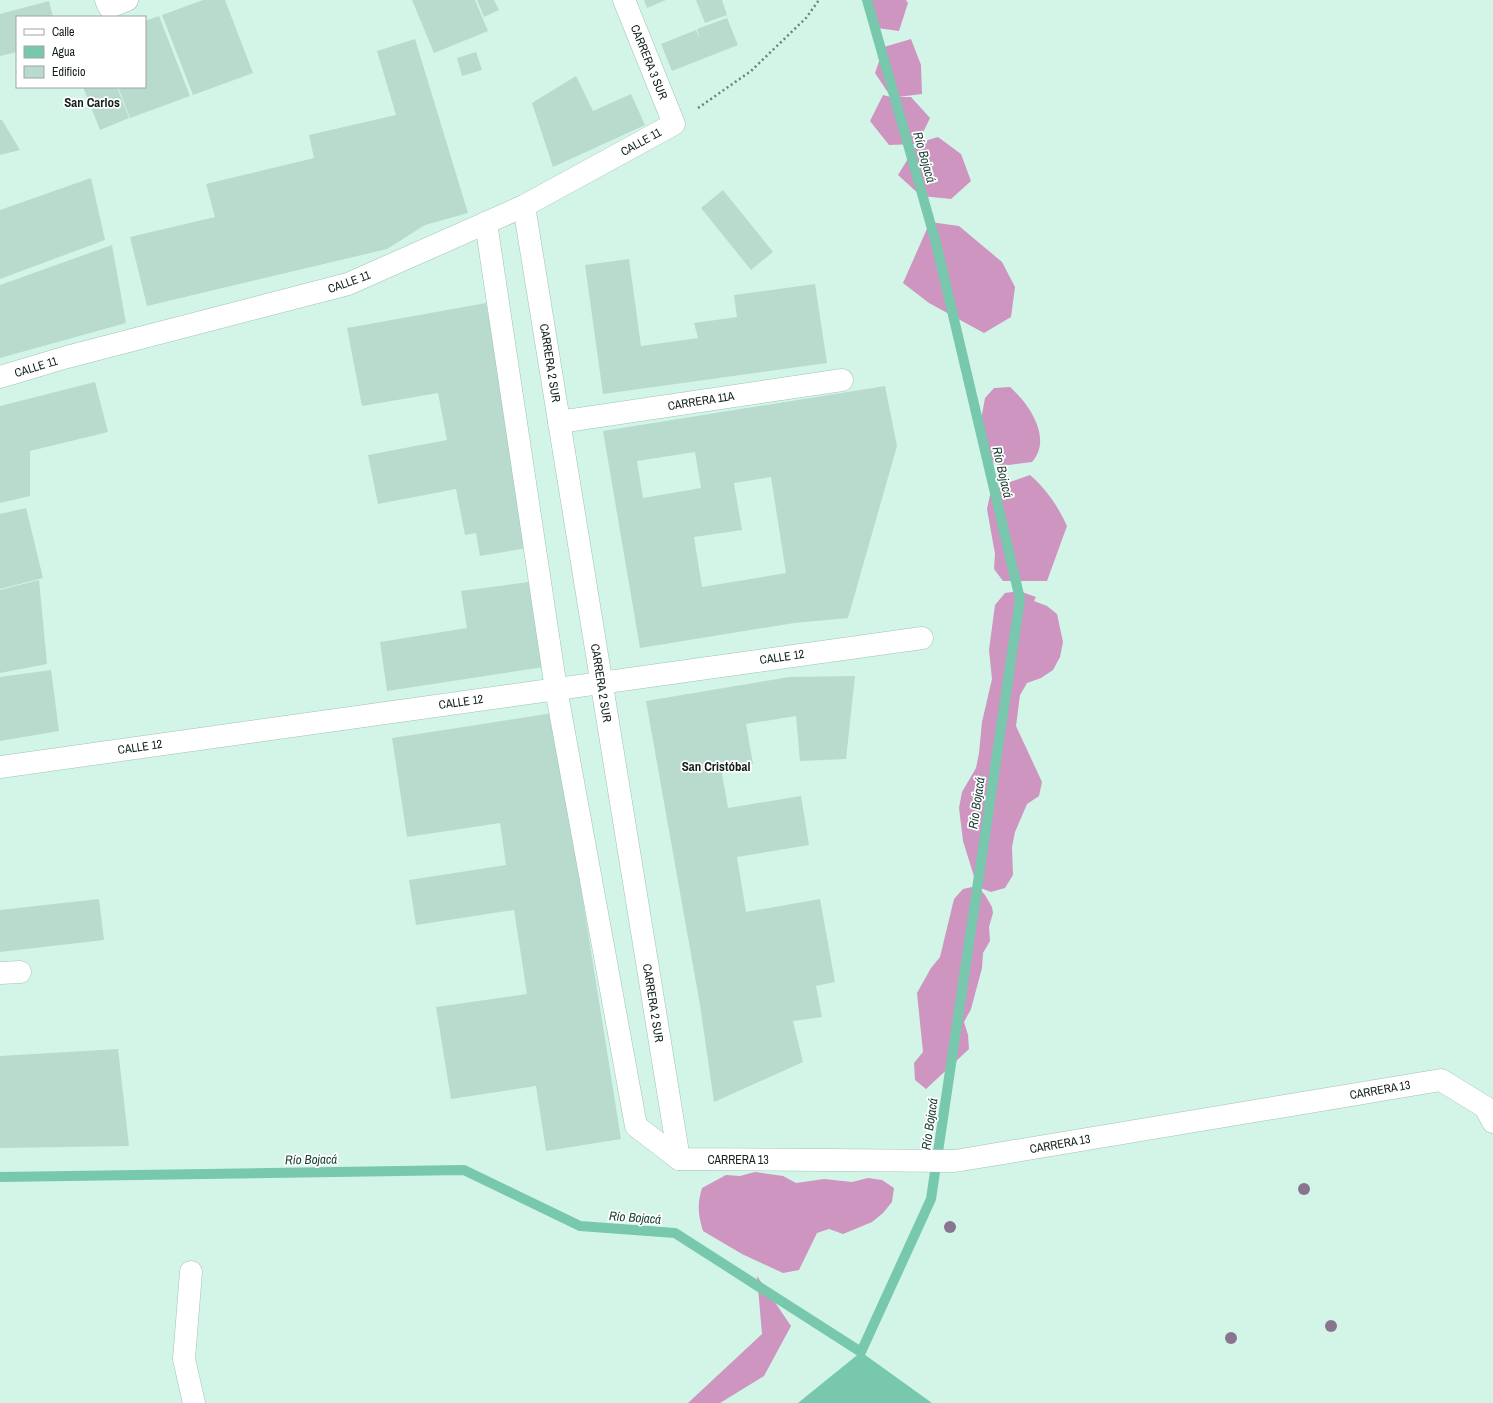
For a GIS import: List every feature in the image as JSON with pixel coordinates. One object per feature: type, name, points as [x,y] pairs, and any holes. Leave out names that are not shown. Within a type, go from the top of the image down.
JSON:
[{"type":"street","name":"CARRERA 3 SUR","points":[[624,0],[674,124]]},
{"type":"street","name":"CALLE 11","points":[[0,378],[67,357],[348,284],[524,206],[674,124]]},
{"type":"street","name":"CARRERA 2 SUR","points":[[524,206],[679,1159]]},
{"type":"street","points":[[486,223],[556,689],[636,1126],[679,1159]]},
{"type":"street","name":"CARRERA 11A","points":[[559,422],[842,380]]},
{"type":"street","name":"CALLE 12","points":[[0,767],[922,638]]},
{"type":"street","name":"CARRERA 13","points":[[679,1159],[955,1161],[1441,1080],[1489,1114]]},
{"type":"street","points":[[190,1272],[184,1359],[194,1403]]},
{"type":"path","points":[[674,124],[751,71],[806,18],[819,0]]},
{"type":"shaded area","points":[[871,0],[906,0],[908,3],[899,31],[870,27]]},
{"type":"shaded area","points":[[911,39],[921,65],[922,94],[898,97],[911,97],[930,118],[918,143],[938,137],[961,154],[971,181],[951,199],[921,196],[898,175],[917,144],[889,145],[870,121],[883,95],[891,97],[875,73],[884,47]]},
{"type":"shaded area","points":[[930,222],[959,226],[1002,262],[1015,287],[1011,317],[984,333],[929,303],[903,283]]},
{"type":"shaded area","points":[[1010,387],[1031,412],[1039,432],[1040,443],[1038,453],[1032,462],[1001,466],[994,463],[985,450],[986,435],[981,420],[985,398],[994,388]]},
{"type":"shaded area","points":[[1030,475],[1051,498],[1067,526],[1047,581],[1003,581],[994,569],[995,554],[987,509],[990,495],[1002,485]]},
{"type":"shaded area","points":[[1019,591],[1036,597],[1034,601],[1047,606],[1057,614],[1063,642],[1060,657],[1053,670],[1041,678],[1027,683],[1020,695],[1016,726],[1042,782],[1039,796],[1027,804],[1015,832],[1012,847],[1013,875],[1005,888],[991,892],[978,887],[992,907],[993,913],[989,927],[990,941],[983,953],[982,968],[971,1009],[964,1022],[968,1035],[969,1049],[926,1089],[915,1080],[914,1063],[923,1052],[917,993],[931,968],[940,957],[954,899],[963,889],[977,886],[963,841],[959,808],[962,792],[976,768],[979,753],[982,722],[992,679],[989,650],[995,605],[1005,593]]},
{"type":"shaded area","points":[[755,1172],[783,1176],[796,1183],[824,1179],[852,1182],[868,1178],[882,1180],[894,1188],[892,1202],[883,1213],[872,1222],[843,1234],[829,1229],[817,1233],[799,1270],[783,1273],[742,1254],[703,1231],[701,1225],[699,1204],[702,1188],[726,1175],[740,1176]]},
{"type":"shaded area","points":[[757,1276],[791,1326],[764,1376],[720,1403],[688,1403],[762,1334]]},
{"type":"water","points":[[861,1352],[932,1403],[798,1403]]},
{"type":"building","points":[[203,0],[225,0],[253,73],[193,95],[162,15]]},
{"type":"building","points":[[412,0],[475,0],[488,31],[434,53]]},
{"type":"building","points":[[477,0],[494,0],[499,10],[484,17]]},
{"type":"building","points":[[644,0],[666,0],[647,8]]},
{"type":"building","points":[[696,0],[722,0],[727,15],[705,23]]},
{"type":"building","points":[[49,1],[53,16],[16,16],[16,52],[0,56],[0,14]]},
{"type":"building","points":[[159,16],[190,96],[130,118],[118,88],[146,88],[146,21]]},
{"type":"building","points":[[727,18],[738,45],[672,71],[661,44],[696,30],[700,39],[697,29]]},
{"type":"building","points":[[415,39],[468,213],[425,225],[387,249],[147,306],[130,237],[215,217],[206,184],[314,158],[309,135],[396,115],[377,51]]},
{"type":"building","points":[[476,52],[482,70],[462,76],[457,58]]},
{"type":"building","points":[[576,76],[593,111],[631,94],[645,125],[553,167],[532,103]]},
{"type":"building","points":[[83,88],[117,88],[129,118],[100,130]]},
{"type":"building","points":[[0,120],[2,120],[20,150],[0,155]]},
{"type":"building","points":[[91,178],[105,240],[0,279],[0,210]]},
{"type":"building","points":[[723,190],[773,252],[751,270],[701,208]]},
{"type":"building","points":[[112,245],[126,323],[0,358],[0,285]]},
{"type":"building","points":[[629,259],[641,346],[698,338],[694,323],[737,317],[734,295],[815,284],[827,363],[603,394],[585,265]]},
{"type":"building","points":[[486,303],[533,547],[480,556],[476,533],[465,535],[456,489],[378,504],[368,455],[447,440],[438,393],[362,406],[347,328]]},
{"type":"building","points":[[95,382],[108,432],[30,451],[30,496],[0,503],[0,406]]},
{"type":"building","points":[[885,386],[897,446],[848,618],[794,623],[640,648],[603,431]],"holes":[[[695,452],[701,488],[643,498],[637,461]],[[771,477],[786,573],[702,587],[694,537],[742,530],[734,483]]]},
{"type":"building","points":[[26,508],[43,578],[0,589],[0,514]]},
{"type":"building","points":[[39,580],[47,664],[0,673],[0,590]]},
{"type":"building","points":[[536,581],[550,666],[387,691],[380,642],[467,628],[461,591]]},
{"type":"building","points":[[51,670],[59,731],[0,741],[0,677]]},
{"type":"building","points":[[855,676],[846,759],[800,761],[796,716],[746,724],[753,764],[721,768],[728,808],[801,796],[809,845],[737,857],[746,912],[820,899],[835,982],[816,986],[822,1017],[793,1021],[803,1062],[714,1102],[700,1005],[646,701],[789,677]]},
{"type":"building","points":[[553,713],[621,1139],[546,1151],[536,1086],[451,1099],[436,1007],[527,994],[514,910],[416,925],[409,880],[506,865],[500,823],[407,837],[392,738]]},
{"type":"building","points":[[99,899],[104,940],[0,952],[0,910]]},
{"type":"building","points":[[118,1049],[129,1146],[0,1148],[0,1056]]},
{"type":"waterway","name":"Río Bojacá","points":[[0,1177],[464,1170],[580,1226],[675,1233],[861,1352],[931,1199],[1020,599],[936,243],[867,0]]},
{"type":"district","name":"San Carlos","points":[[92,102]]},
{"type":"district","name":"San Cristóbal","points":[[716,766]]}]
